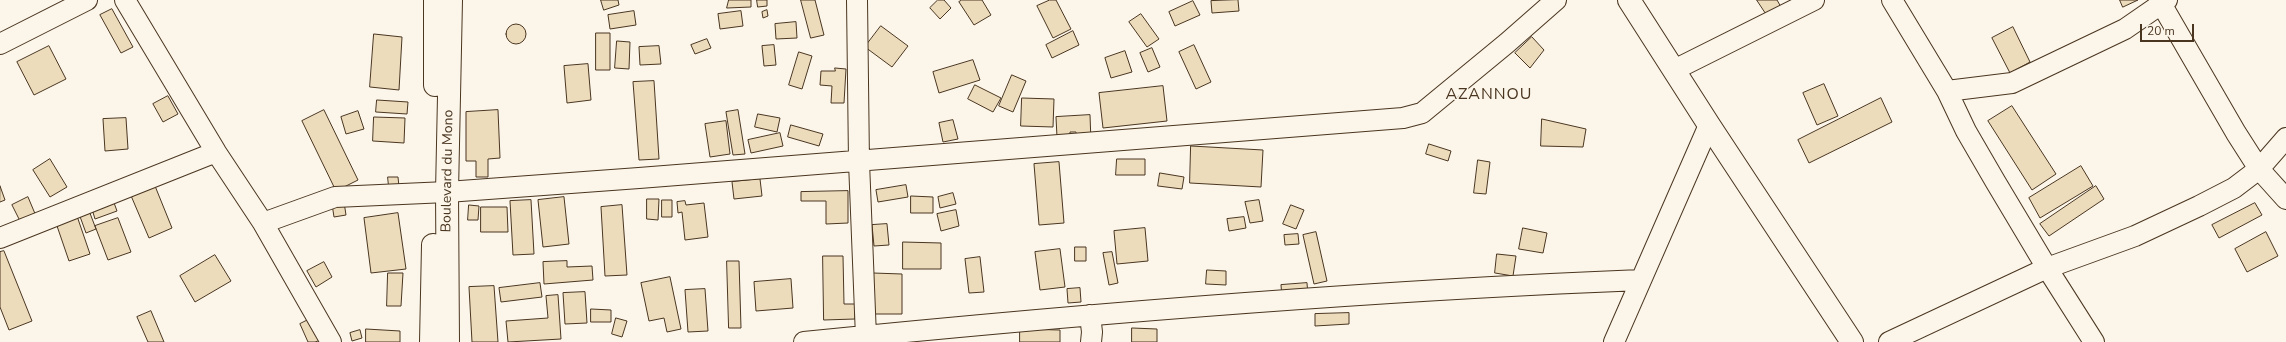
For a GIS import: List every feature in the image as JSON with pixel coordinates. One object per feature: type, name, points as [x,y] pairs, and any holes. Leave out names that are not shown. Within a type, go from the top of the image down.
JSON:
[{"type":"main road","name":"Boulevard du Mono","points":[[435,0],[440,193],[448,342]]},
{"type":"main road","name":"Boulevard du Mono","points":[[431,342],[451,0]]},
{"type":"main road","points":[[1630,0],[1709,125],[1852,342]]},
{"type":"street","points":[[0,44],[87,0]]},
{"type":"street","points":[[125,0],[216,152],[264,223],[331,342]]},
{"type":"street","points":[[857,0],[859,162],[866,336]]},
{"type":"street","points":[[264,223],[335,197],[440,193],[859,162],[1238,133],[1414,116],[1427,109],[1507,44],[1556,0]]},
{"type":"street","points":[[1674,70],[1814,0]]},
{"type":"street","points":[[1892,0],[1947,91],[1966,131],[2047,268],[2094,342]]},
{"type":"street","points":[[1947,91],[2012,83],[2125,29],[2163,2],[2236,133],[2259,168],[2286,198]]},
{"type":"street","points":[[1614,342],[1709,125]]},
{"type":"street","points":[[1889,342],[2047,268],[2135,236],[2234,188],[2259,168],[2286,138]]},
{"type":"street","points":[[0,238],[216,152]]},
{"type":"street","points":[[809,342],[1090,315],[1550,284],[1642,280]]},
{"type":"street","points":[[1090,315],[1092,332],[1090,342]]},
{"type":"building","points":[[601,0],[618,0],[619,5],[604,10]]},
{"type":"building","points":[[729,0],[751,0],[751,7],[727,8]]},
{"type":"building","points":[[757,0],[767,0],[767,6],[758,7]]},
{"type":"building","points":[[801,0],[815,0],[824,35],[811,38]]},
{"type":"building","points":[[938,0],[944,0],[951,8],[940,19],[930,8]]},
{"type":"building","points":[[962,0],[982,0],[991,15],[974,25],[959,2]]},
{"type":"building","points":[[1050,0],[1056,0],[1071,29],[1053,38],[1037,6]]},
{"type":"building","points":[[1238,0],[1239,11],[1212,13],[1211,1]]},
{"type":"building","points":[[1757,0],[1777,0],[1781,7],[1767,15]]},
{"type":"building","points":[[2120,0],[2138,0],[2123,7]]},
{"type":"building","points":[[1193,1],[1200,15],[1175,26],[1169,12]]},
{"type":"building","points":[[112,9],[133,47],[121,53],[100,15]]},
{"type":"building","points":[[767,10],[768,16],[763,18],[762,12]]},
{"type":"building","points":[[634,11],[636,25],[610,29],[608,15]]},
{"type":"building","points":[[741,11],[743,26],[720,29],[718,14]]},
{"type":"building","points":[[1141,14],[1159,39],[1147,47],[1129,22]]},
{"type":"building","points":[[796,22],[797,38],[776,39],[775,24]]},
{"type":"building","points":[[516,24],[523,27],[526,34],[523,41],[516,44],[509,41],[506,34],[509,27]]},
{"type":"building","points":[[881,26],[908,46],[892,67],[865,47]]},
{"type":"building","points":[[2013,27],[2030,62],[2010,73],[1992,38]]},
{"type":"building","points":[[1073,31],[1079,45],[1052,58],[1046,45]]},
{"type":"building","points":[[596,33],[610,33],[610,70],[596,70]]},
{"type":"building","points":[[374,34],[402,37],[399,90],[370,87]]},
{"type":"building","points":[[1532,37],[1544,50],[1530,68],[1515,53]]},
{"type":"building","points":[[707,39],[711,48],[695,54],[691,45]]},
{"type":"building","points":[[617,41],[630,42],[629,69],[615,68]]},
{"type":"building","points":[[774,45],[776,65],[764,66],[762,46]]},
{"type":"building","points":[[1194,45],[1211,82],[1196,89],[1179,52]]},
{"type":"building","points":[[49,46],[66,79],[34,95],[17,62]]},
{"type":"building","points":[[659,46],[661,64],[640,65],[639,47]]},
{"type":"building","points":[[1152,48],[1160,67],[1148,72],[1140,53]]},
{"type":"building","points":[[1125,51],[1132,72],[1111,78],[1105,58]]},
{"type":"building","points":[[799,52],[812,56],[802,89],[789,85]]},
{"type":"building","points":[[973,60],[980,80],[939,93],[933,72]]},
{"type":"building","points":[[588,64],[591,100],[567,103],[564,66]]},
{"type":"building","points":[[835,68],[846,69],[844,103],[831,103],[832,86],[820,85],[821,71],[835,71]]},
{"type":"building","points":[[1012,75],[1026,81],[1013,112],[999,106]]},
{"type":"building","points":[[654,81],[659,159],[639,160],[633,82]]},
{"type":"building","points":[[1824,84],[1838,116],[1817,125],[1803,93]]},
{"type":"building","points":[[975,85],[1001,98],[993,112],[968,99]]},
{"type":"building","points":[[1163,86],[1167,121],[1103,128],[1099,93]]},
{"type":"building","points":[[168,96],[178,114],[163,122],[153,104]]},
{"type":"building","points":[[1022,98],[1054,99],[1053,127],[1021,126]]},
{"type":"building","points":[[1881,98],[1892,122],[1809,163],[1798,140]]},
{"type":"building","points":[[377,100],[408,102],[407,114],[376,112]]},
{"type":"building","points":[[2012,106],[2056,174],[2032,190],[1988,121]]},
{"type":"building","points":[[324,110],[358,180],[336,191],[302,121]]},
{"type":"building","points":[[498,110],[500,158],[488,159],[488,177],[476,177],[476,161],[466,161],[466,112]]},
{"type":"building","points":[[738,110],[745,154],[733,155],[726,112]]},
{"type":"building","points":[[358,111],[364,129],[346,134],[341,117]]},
{"type":"building","points":[[758,114],[780,118],[777,132],[755,127]]},
{"type":"building","points":[[1090,115],[1091,142],[1077,142],[1076,132],[1070,132],[1070,136],[1057,137],[1056,117]]},
{"type":"building","points":[[374,117],[405,118],[404,143],[373,141]]},
{"type":"building","points":[[126,118],[128,149],[105,151],[103,119]]},
{"type":"building","points":[[1542,119],[1586,129],[1583,147],[1541,146]]},
{"type":"building","points":[[953,120],[958,139],[943,142],[939,123]]},
{"type":"building","points":[[726,121],[730,154],[710,157],[705,124]]},
{"type":"building","points":[[791,125],[823,134],[819,146],[788,137]]},
{"type":"building","points":[[780,133],[783,146],[751,153],[748,140]]},
{"type":"building","points":[[1429,144],[1451,151],[1448,161],[1426,154]]},
{"type":"building","points":[[1191,146],[1263,150],[1261,187],[1190,183]]},
{"type":"building","points":[[50,159],[67,187],[50,197],[33,170]]},
{"type":"building","points":[[1117,159],[1145,159],[1145,175],[1116,175]]},
{"type":"building","points":[[1478,160],[1490,162],[1486,194],[1474,193]]},
{"type":"building","points":[[1059,162],[1064,223],[1039,225],[1034,164]]},
{"type":"building","points":[[2081,166],[2093,186],[2040,218],[2029,198]]},
{"type":"building","points":[[1160,173],[1184,177],[1182,189],[1158,186]]},
{"type":"building","points":[[388,177],[398,177],[399,187],[389,187]]},
{"type":"building","points":[[760,179],[762,196],[734,199],[732,182]]},
{"type":"building","points":[[153,181],[172,228],[149,238],[129,191]]},
{"type":"building","points":[[906,185],[908,197],[878,202],[876,190]]},
{"type":"building","points":[[0,186],[5,200],[0,202]]},
{"type":"building","points":[[2096,186],[2104,199],[2049,236],[2040,224]]},
{"type":"building","points":[[848,191],[848,223],[826,224],[826,201],[801,201],[801,192]]},
{"type":"building","points":[[953,193],[956,204],[940,208],[938,197]]},
{"type":"building","points":[[911,196],[933,197],[933,213],[911,213]]},
{"type":"building","points":[[28,197],[36,216],[21,223],[12,205]]},
{"type":"building","points":[[564,197],[569,244],[543,247],[538,200]]},
{"type":"building","points":[[647,199],[659,199],[658,220],[647,219]]},
{"type":"building","points":[[113,200],[117,211],[95,219],[92,209]]},
{"type":"building","points":[[531,200],[534,254],[513,255],[510,201]]},
{"type":"building","points":[[662,200],[672,200],[672,217],[662,217]]},
{"type":"building","points":[[1259,200],[1263,221],[1250,223],[1245,202]]},
{"type":"building","points":[[685,201],[686,205],[704,203],[708,237],[685,240],[682,212],[678,213],[677,202]]},
{"type":"building","points":[[344,202],[346,215],[334,217],[332,204]]},
{"type":"building","points":[[2255,203],[2262,215],[2219,238],[2212,225]]},
{"type":"building","points":[[469,205],[479,206],[478,220],[468,220]]},
{"type":"building","points":[[622,205],[627,275],[605,276],[601,207]]},
{"type":"building","points":[[1291,205],[1304,210],[1296,229],[1283,224]]},
{"type":"building","points":[[481,207],[507,207],[508,232],[481,232]]},
{"type":"building","points":[[88,208],[96,229],[86,233],[78,211]]},
{"type":"building","points":[[956,210],[959,226],[941,231],[937,214]]},
{"type":"building","points":[[398,213],[406,269],[371,273],[364,218]]},
{"type":"building","points":[[77,216],[90,254],[69,261],[56,223]]},
{"type":"building","points":[[1244,217],[1246,228],[1229,231],[1227,219]]},
{"type":"building","points":[[118,218],[131,252],[108,260],[95,226]]},
{"type":"building","points":[[887,224],[889,245],[874,246],[872,225]]},
{"type":"building","points":[[1145,228],[1148,261],[1117,264],[1114,231]]},
{"type":"building","points":[[1523,228],[1547,233],[1543,253],[1519,249]]},
{"type":"building","points":[[1316,232],[1327,281],[1314,284],[1303,235]]},
{"type":"building","points":[[2266,232],[2278,256],[2247,272],[2235,249]]},
{"type":"building","points":[[1298,234],[1299,244],[1285,245],[1284,235]]},
{"type":"building","points":[[903,242],[941,243],[941,269],[903,269]]},
{"type":"building","points":[[1075,247],[1086,247],[1086,261],[1075,261]]},
{"type":"building","points":[[1060,249],[1065,287],[1040,290],[1035,252]]},
{"type":"building","points":[[4,251],[32,321],[9,330],[0,307],[0,252]]},
{"type":"building","points":[[1112,252],[1118,283],[1109,285],[1103,253]]},
{"type":"building","points":[[1497,254],[1516,256],[1513,276],[1495,273]]},
{"type":"building","points":[[215,255],[231,281],[195,302],[180,276]]},
{"type":"building","points":[[823,256],[843,256],[844,304],[855,304],[855,319],[824,320]]},
{"type":"building","points":[[980,257],[984,292],[969,293],[965,259]]},
{"type":"building","points":[[567,261],[567,267],[592,266],[593,280],[544,284],[543,262]]},
{"type":"building","points":[[727,261],[739,261],[741,328],[729,328]]},
{"type":"building","points":[[324,262],[332,277],[316,287],[307,271]]},
{"type":"building","points":[[1207,270],[1226,271],[1226,285],[1206,284]]},
{"type":"building","points":[[388,273],[403,273],[401,306],[387,306]]},
{"type":"building","points":[[873,273],[902,274],[902,314],[873,314]]},
{"type":"building","points":[[670,277],[681,329],[667,332],[664,318],[649,321],[641,283]]},
{"type":"building","points":[[791,279],[793,308],[756,311],[754,282]]},
{"type":"building","points":[[540,283],[542,297],[501,302],[499,288]]},
{"type":"building","points":[[1307,283],[1308,295],[1282,297],[1281,285]]},
{"type":"building","points":[[494,286],[498,342],[472,342],[469,287]]},
{"type":"building","points":[[1080,288],[1081,302],[1068,303],[1067,289]]},
{"type":"building","points":[[705,289],[708,331],[688,332],[685,290]]},
{"type":"building","points":[[585,292],[587,323],[565,324],[563,293]]},
{"type":"building","points":[[558,295],[561,339],[508,342],[506,321],[548,318],[546,296]]},
{"type":"building","points":[[591,309],[611,310],[611,322],[591,322]]},
{"type":"building","points":[[151,311],[164,342],[148,342],[137,317]]},
{"type":"building","points":[[1349,313],[1349,324],[1315,326],[1315,314]]},
{"type":"building","points":[[616,318],[627,321],[622,337],[612,334]]},
{"type":"building","points":[[310,319],[321,340],[308,342],[300,324]]},
{"type":"building","points":[[1132,328],[1157,329],[1157,342],[1132,342]]},
{"type":"building","points":[[366,329],[400,331],[400,342],[366,342]]},
{"type":"building","points":[[1020,329],[1060,330],[1060,342],[1020,342]]},
{"type":"building","points":[[360,330],[362,338],[352,341],[350,333]]},
{"type":"district","name":"AZANNOU","points":[[1489,95]]}]
